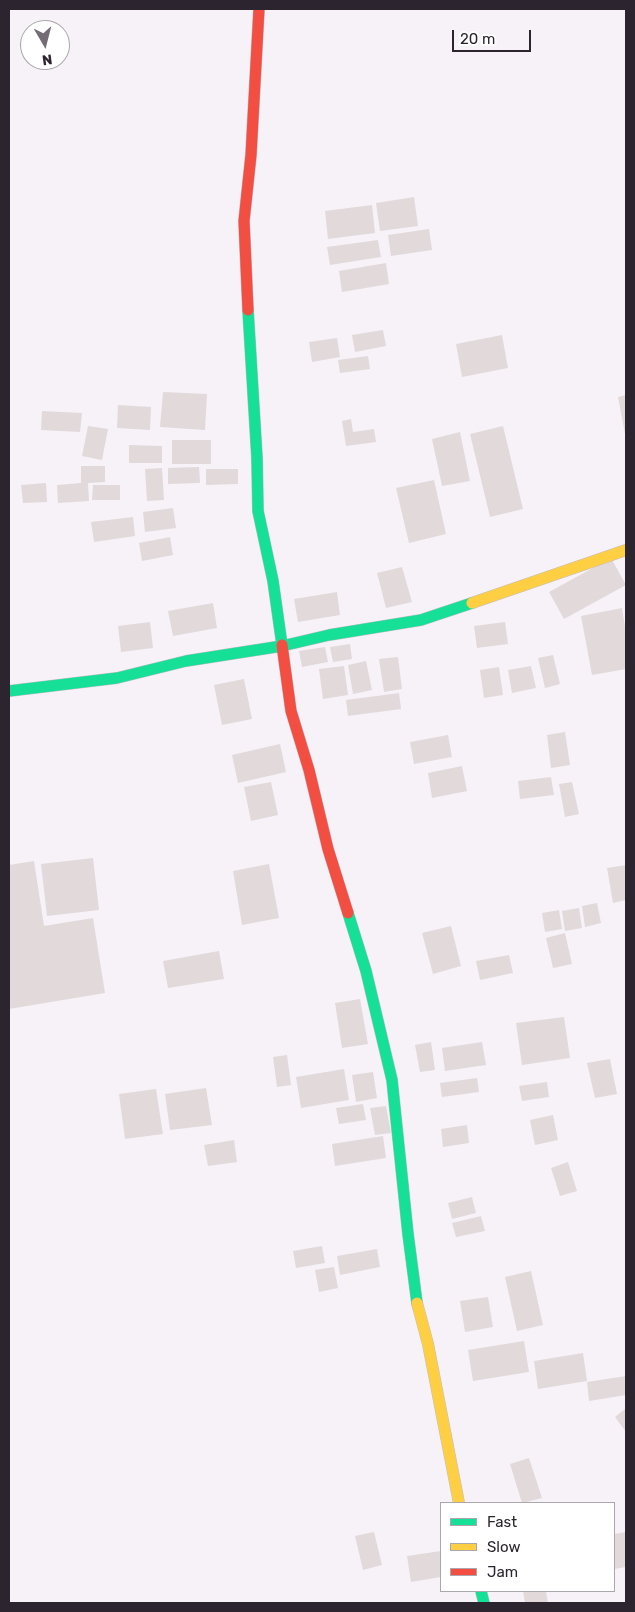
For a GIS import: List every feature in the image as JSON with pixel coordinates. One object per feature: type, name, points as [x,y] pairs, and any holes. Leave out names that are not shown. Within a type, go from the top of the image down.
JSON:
[{"type":"main road","points":[[259,9],[252,155],[244,221],[257,458],[258,511],[273,581],[291,711],[309,770],[328,849],[366,972],[392,1080],[417,1304],[428,1344],[459,1502]]},
{"type":"main road","points":[[9,690],[117,678],[186,661],[282,646],[329,635],[421,620],[626,550]]},
{"type":"building","points":[[414,197],[418,226],[380,231],[376,203]]},
{"type":"building","points":[[372,205],[375,233],[328,239],[325,211]]},
{"type":"building","points":[[429,229],[432,250],[391,256],[388,235]]},
{"type":"building","points":[[378,240],[381,257],[330,265],[327,247]]},
{"type":"building","points":[[386,263],[389,284],[342,292],[339,271]]},
{"type":"building","points":[[383,330],[386,346],[355,352],[352,335]]},
{"type":"building","points":[[502,335],[508,368],[462,377],[456,344]]},
{"type":"building","points":[[337,338],[340,357],[312,362],[309,342]]},
{"type":"building","points":[[368,356],[370,369],[340,373],[338,360]]},
{"type":"building","points":[[163,392],[207,394],[205,430],[160,427]]},
{"type":"building","points":[[626,395],[626,433],[625,434],[618,397]]},
{"type":"building","points":[[118,405],[151,407],[150,430],[117,428]]},
{"type":"building","points":[[42,411],[82,413],[80,432],[41,430]]},
{"type":"building","points":[[351,419],[353,432],[374,429],[376,442],[346,446],[342,421]]},
{"type":"building","points":[[88,426],[108,429],[102,460],[82,456]]},
{"type":"building","points":[[503,426],[523,509],[490,517],[470,434]]},
{"type":"building","points":[[460,432],[470,481],[442,486],[432,439]]},
{"type":"building","points":[[172,440],[211,440],[211,464],[172,464]]},
{"type":"building","points":[[129,445],[162,446],[162,463],[129,463]]},
{"type":"building","points":[[81,466],[105,466],[105,482],[88,483],[89,501],[58,503],[57,485],[81,483]]},
{"type":"building","points":[[199,467],[200,483],[168,484],[168,468]]},
{"type":"building","points":[[162,468],[164,500],[147,501],[145,469]]},
{"type":"building","points":[[206,469],[238,469],[238,484],[206,485]]},
{"type":"building","points":[[434,480],[446,534],[409,543],[396,488]]},
{"type":"building","points":[[46,483],[47,502],[23,503],[21,485]]},
{"type":"building","points":[[93,485],[120,485],[120,500],[92,500]]},
{"type":"building","points":[[173,508],[176,528],[145,532],[143,512]]},
{"type":"building","points":[[133,517],[135,536],[94,542],[91,522]]},
{"type":"building","points":[[170,537],[173,555],[142,561],[139,543]]},
{"type":"building","points":[[611,558],[626,585],[564,619],[549,592]]},
{"type":"building","points":[[402,567],[412,602],[386,608],[377,573]]},
{"type":"building","points":[[337,592],[340,615],[298,622],[294,599]]},
{"type":"building","points":[[213,603],[217,628],[173,636],[168,611]]},
{"type":"building","points":[[622,608],[626,633],[626,669],[592,675],[581,616]]},
{"type":"building","points":[[150,622],[153,648],[121,652],[118,626]]},
{"type":"building","points":[[505,622],[508,644],[477,648],[474,626]]},
{"type":"building","points":[[350,644],[352,659],[333,662],[330,647]]},
{"type":"building","points":[[325,647],[328,662],[302,667],[299,651]]},
{"type":"building","points":[[553,655],[560,684],[545,688],[538,658]]},
{"type":"building","points":[[398,657],[402,689],[384,692],[379,659]]},
{"type":"building","points":[[366,661],[372,690],[353,694],[348,665]]},
{"type":"building","points":[[344,666],[348,695],[323,699],[319,669]]},
{"type":"building","points":[[531,666],[536,688],[512,693],[508,670]]},
{"type":"building","points":[[499,667],[503,695],[484,698],[480,670]]},
{"type":"building","points":[[244,679],[252,719],[222,725],[214,685]]},
{"type":"building","points":[[399,693],[401,709],[348,716],[346,700]]},
{"type":"building","points":[[565,732],[570,765],[551,768],[547,735]]},
{"type":"building","points":[[448,735],[452,757],[414,764],[410,742]]},
{"type":"building","points":[[280,744],[286,772],[238,783],[232,755]]},
{"type":"building","points":[[462,766],[467,791],[432,798],[428,773]]},
{"type":"building","points":[[551,777],[554,795],[520,799],[518,781]]},
{"type":"building","points":[[271,782],[278,815],[251,821],[244,787]]},
{"type":"building","points":[[572,782],[579,814],[565,817],[559,784]]},
{"type":"building","points":[[93,858],[99,910],[47,916],[41,864]]},
{"type":"building","points":[[34,861],[44,926],[93,918],[105,993],[9,1009],[9,865]]},
{"type":"building","points":[[269,864],[279,918],[242,925],[233,871]]},
{"type":"building","points":[[626,865],[626,900],[613,903],[607,868]]},
{"type":"building","points":[[597,903],[601,923],[585,927],[582,906]]},
{"type":"building","points":[[579,908],[582,928],[565,931],[562,911]]},
{"type":"building","points":[[559,910],[562,929],[545,932],[542,913]]},
{"type":"building","points":[[451,926],[461,966],[433,974],[422,933]]},
{"type":"building","points":[[565,933],[572,964],[553,968],[546,938]]},
{"type":"building","points":[[219,951],[224,979],[168,988],[163,961]]},
{"type":"building","points":[[509,955],[513,973],[480,980],[476,961]]},
{"type":"building","points":[[360,999],[368,1044],[342,1048],[335,1003]]},
{"type":"building","points":[[564,1017],[570,1058],[522,1065],[516,1023]]},
{"type":"building","points":[[431,1042],[435,1070],[420,1072],[415,1045]]},
{"type":"building","points":[[482,1042],[486,1065],[445,1071],[442,1048]]},
{"type":"building","points":[[287,1055],[291,1085],[277,1087],[273,1057]]},
{"type":"building","points":[[610,1059],[617,1094],[595,1098],[587,1063]]},
{"type":"building","points":[[344,1069],[349,1100],[301,1108],[296,1077]]},
{"type":"building","points":[[373,1072],[377,1098],[356,1102],[352,1075]]},
{"type":"building","points":[[477,1078],[479,1092],[442,1097],[440,1083]]},
{"type":"building","points":[[547,1082],[549,1097],[522,1101],[519,1086]]},
{"type":"building","points":[[206,1088],[212,1125],[170,1130],[165,1094]]},
{"type":"building","points":[[156,1089],[163,1134],[125,1139],[119,1094]]},
{"type":"building","points":[[363,1104],[366,1120],[339,1124],[336,1108]]},
{"type":"building","points":[[386,1106],[391,1133],[375,1135],[370,1108]]},
{"type":"building","points":[[553,1115],[558,1140],[535,1145],[530,1120]]},
{"type":"building","points":[[467,1125],[469,1143],[443,1147],[441,1129]]},
{"type":"building","points":[[383,1136],[386,1158],[335,1166],[332,1144]]},
{"type":"building","points":[[234,1140],[237,1162],[208,1166],[204,1145]]},
{"type":"building","points":[[568,1162],[577,1191],[560,1196],[551,1168]]},
{"type":"building","points":[[472,1197],[476,1213],[452,1219],[448,1203]]},
{"type":"building","points":[[481,1216],[485,1231],[456,1237],[452,1223]]},
{"type":"building","points":[[322,1246],[325,1263],[296,1268],[293,1251]]},
{"type":"building","points":[[377,1249],[380,1267],[340,1275],[337,1256]]},
{"type":"building","points":[[334,1267],[338,1288],[319,1292],[315,1270]]},
{"type":"building","points":[[531,1271],[543,1325],[517,1331],[505,1277]]},
{"type":"building","points":[[488,1297],[493,1327],[465,1332],[460,1301]]},
{"type":"building","points":[[524,1341],[529,1372],[473,1381],[468,1350]]},
{"type":"building","points":[[583,1353],[587,1381],[538,1389],[534,1361]]},
{"type":"building","points":[[626,1376],[626,1395],[589,1401],[587,1382]]},
{"type":"building","points":[[626,1408],[626,1432],[615,1417]]},
{"type":"building","points":[[529,1458],[542,1498],[522,1502],[510,1464]]},
{"type":"building","points":[[374,1532],[382,1565],[363,1570],[355,1536]]},
{"type":"building","points":[[626,1532],[626,1567],[615,1569],[615,1534]]},
{"type":"building","points":[[440,1551],[440,1577],[411,1582],[407,1556]]},
{"type":"building","points":[[523,1592],[546,1592],[548,1603],[525,1603]]},
{"type":"traffic: fast","points":[[248,310],[257,458],[258,511],[273,581],[282,645]]},
{"type":"traffic: fast","points":[[9,691],[117,678],[186,661],[282,646],[329,635],[421,620],[472,603]]},
{"type":"traffic: fast","points":[[348,913],[366,971],[392,1080],[417,1303]]},
{"type":"traffic: fast","points":[[481,1592],[484,1603]]},
{"type":"traffic: slow","points":[[472,603],[626,550]]},
{"type":"traffic: slow","points":[[417,1303],[428,1344],[459,1502]]},
{"type":"traffic: jam","points":[[248,310],[244,221],[251,155],[259,9]]},
{"type":"traffic: jam","points":[[282,645],[291,711],[309,770],[328,849],[348,913]]}]
